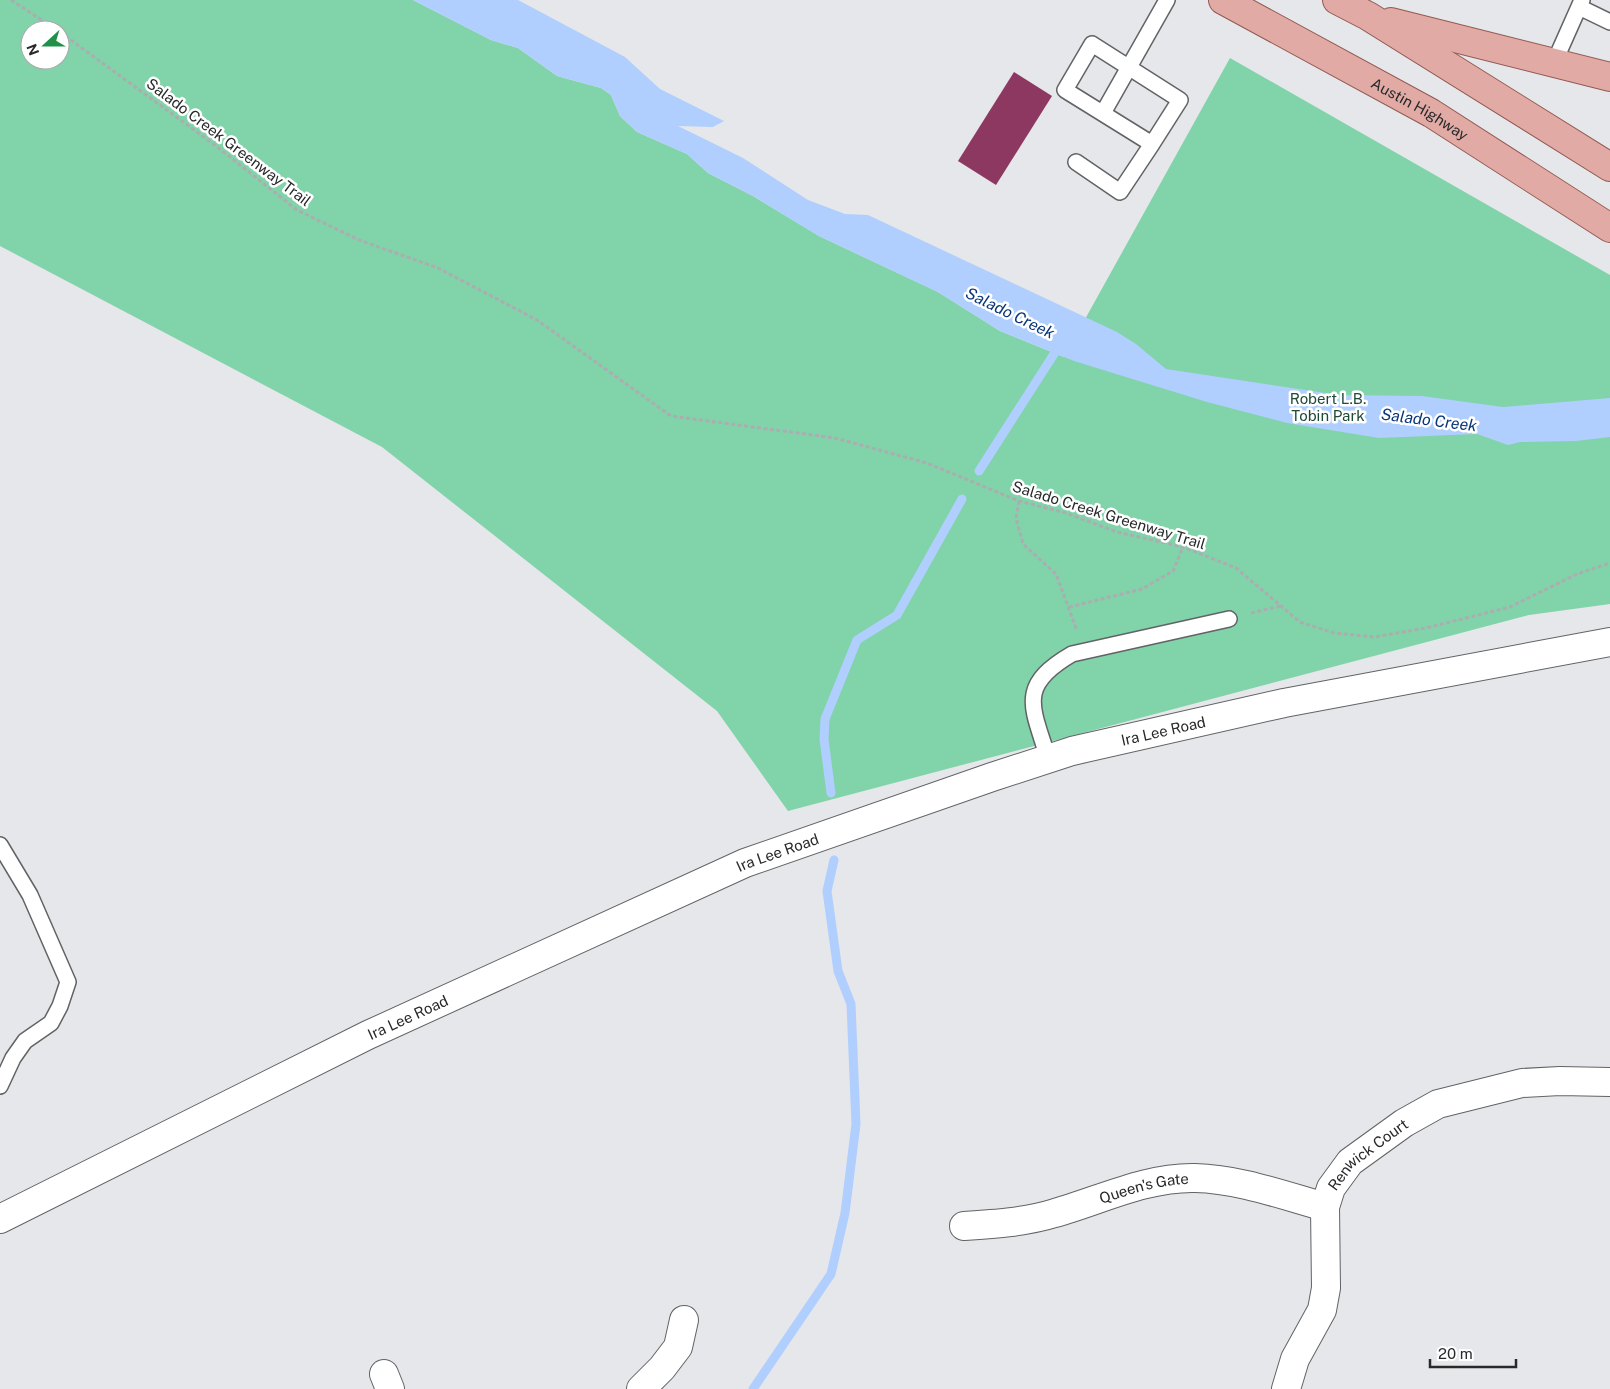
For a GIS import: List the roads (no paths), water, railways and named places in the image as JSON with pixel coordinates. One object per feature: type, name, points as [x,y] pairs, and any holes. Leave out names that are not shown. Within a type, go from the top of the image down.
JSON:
[{"type":"main road","name":"Austin Highway","points":[[1223,0],[1431,113],[1610,228]]},
{"type":"main road","points":[[1337,0],[1368,16],[1610,167]]},
{"type":"main road","points":[[1368,16],[1610,77]]},
{"type":"street","name":"Ira Lee Road","points":[[0,1218],[368,1035],[745,863],[1072,751],[1284,703],[1610,642]]},
{"type":"street","name":"Renwick Court","points":[[1286,1389],[1295,1359],[1322,1310],[1326,1288],[1325,1207],[1331,1188],[1350,1162],[1404,1123],[1438,1104],[1522,1083],[1568,1080],[1610,1082]]},
{"type":"street","name":"Queen's Gate","points":[[964,1226],[1000,1224],[1053,1214],[1141,1185],[1194,1178],[1235,1182],[1325,1207]]},
{"type":"street","points":[[641,1389],[662,1368],[678,1347],[684,1320]]},
{"type":"lane","points":[[1102,113],[1168,0]]},
{"type":"lane","points":[[1554,63],[1580,4],[1610,22]]},
{"type":"lane","points":[[1076,162],[1120,192],[1152,144],[1180,100],[1092,44],[1065,90],[1152,144]]},
{"type":"lane","points":[[1048,758],[1033,711],[1035,686],[1053,665],[1072,654],[1083,651],[1229,618]]},
{"type":"lane","points":[[0,845],[30,896],[68,982],[60,1006],[51,1023],[25,1041],[13,1058],[0,1086]]},
{"type":"water","name":"Salado Creek","points":[[413,0],[518,0],[625,57],[660,89],[724,121],[713,127],[678,126],[743,158],[808,200],[845,214],[868,215],[1117,332],[1136,344],[1166,369],[1339,395],[1422,396],[1503,407],[1610,398],[1610,437],[1576,441],[1520,442],[1508,445],[1477,434],[1379,438],[1287,423],[1207,402],[1074,361],[1000,331],[938,292],[819,236],[753,196],[708,173],[687,154],[637,132],[620,116],[611,95],[601,88],[557,76],[518,48],[491,40]]},
{"type":"waterway","points":[[979,471],[1061,343]]},
{"type":"waterway","points":[[831,793],[824,739],[825,719],[857,640],[897,615],[962,499]]},
{"type":"waterway","points":[[753,1389],[831,1274],[845,1213],[856,1124],[851,1004],[838,971],[827,891],[834,860]]},
{"type":"park label","name":"Robert L.B. Tobin Park","points":[[1328,406]]}]
